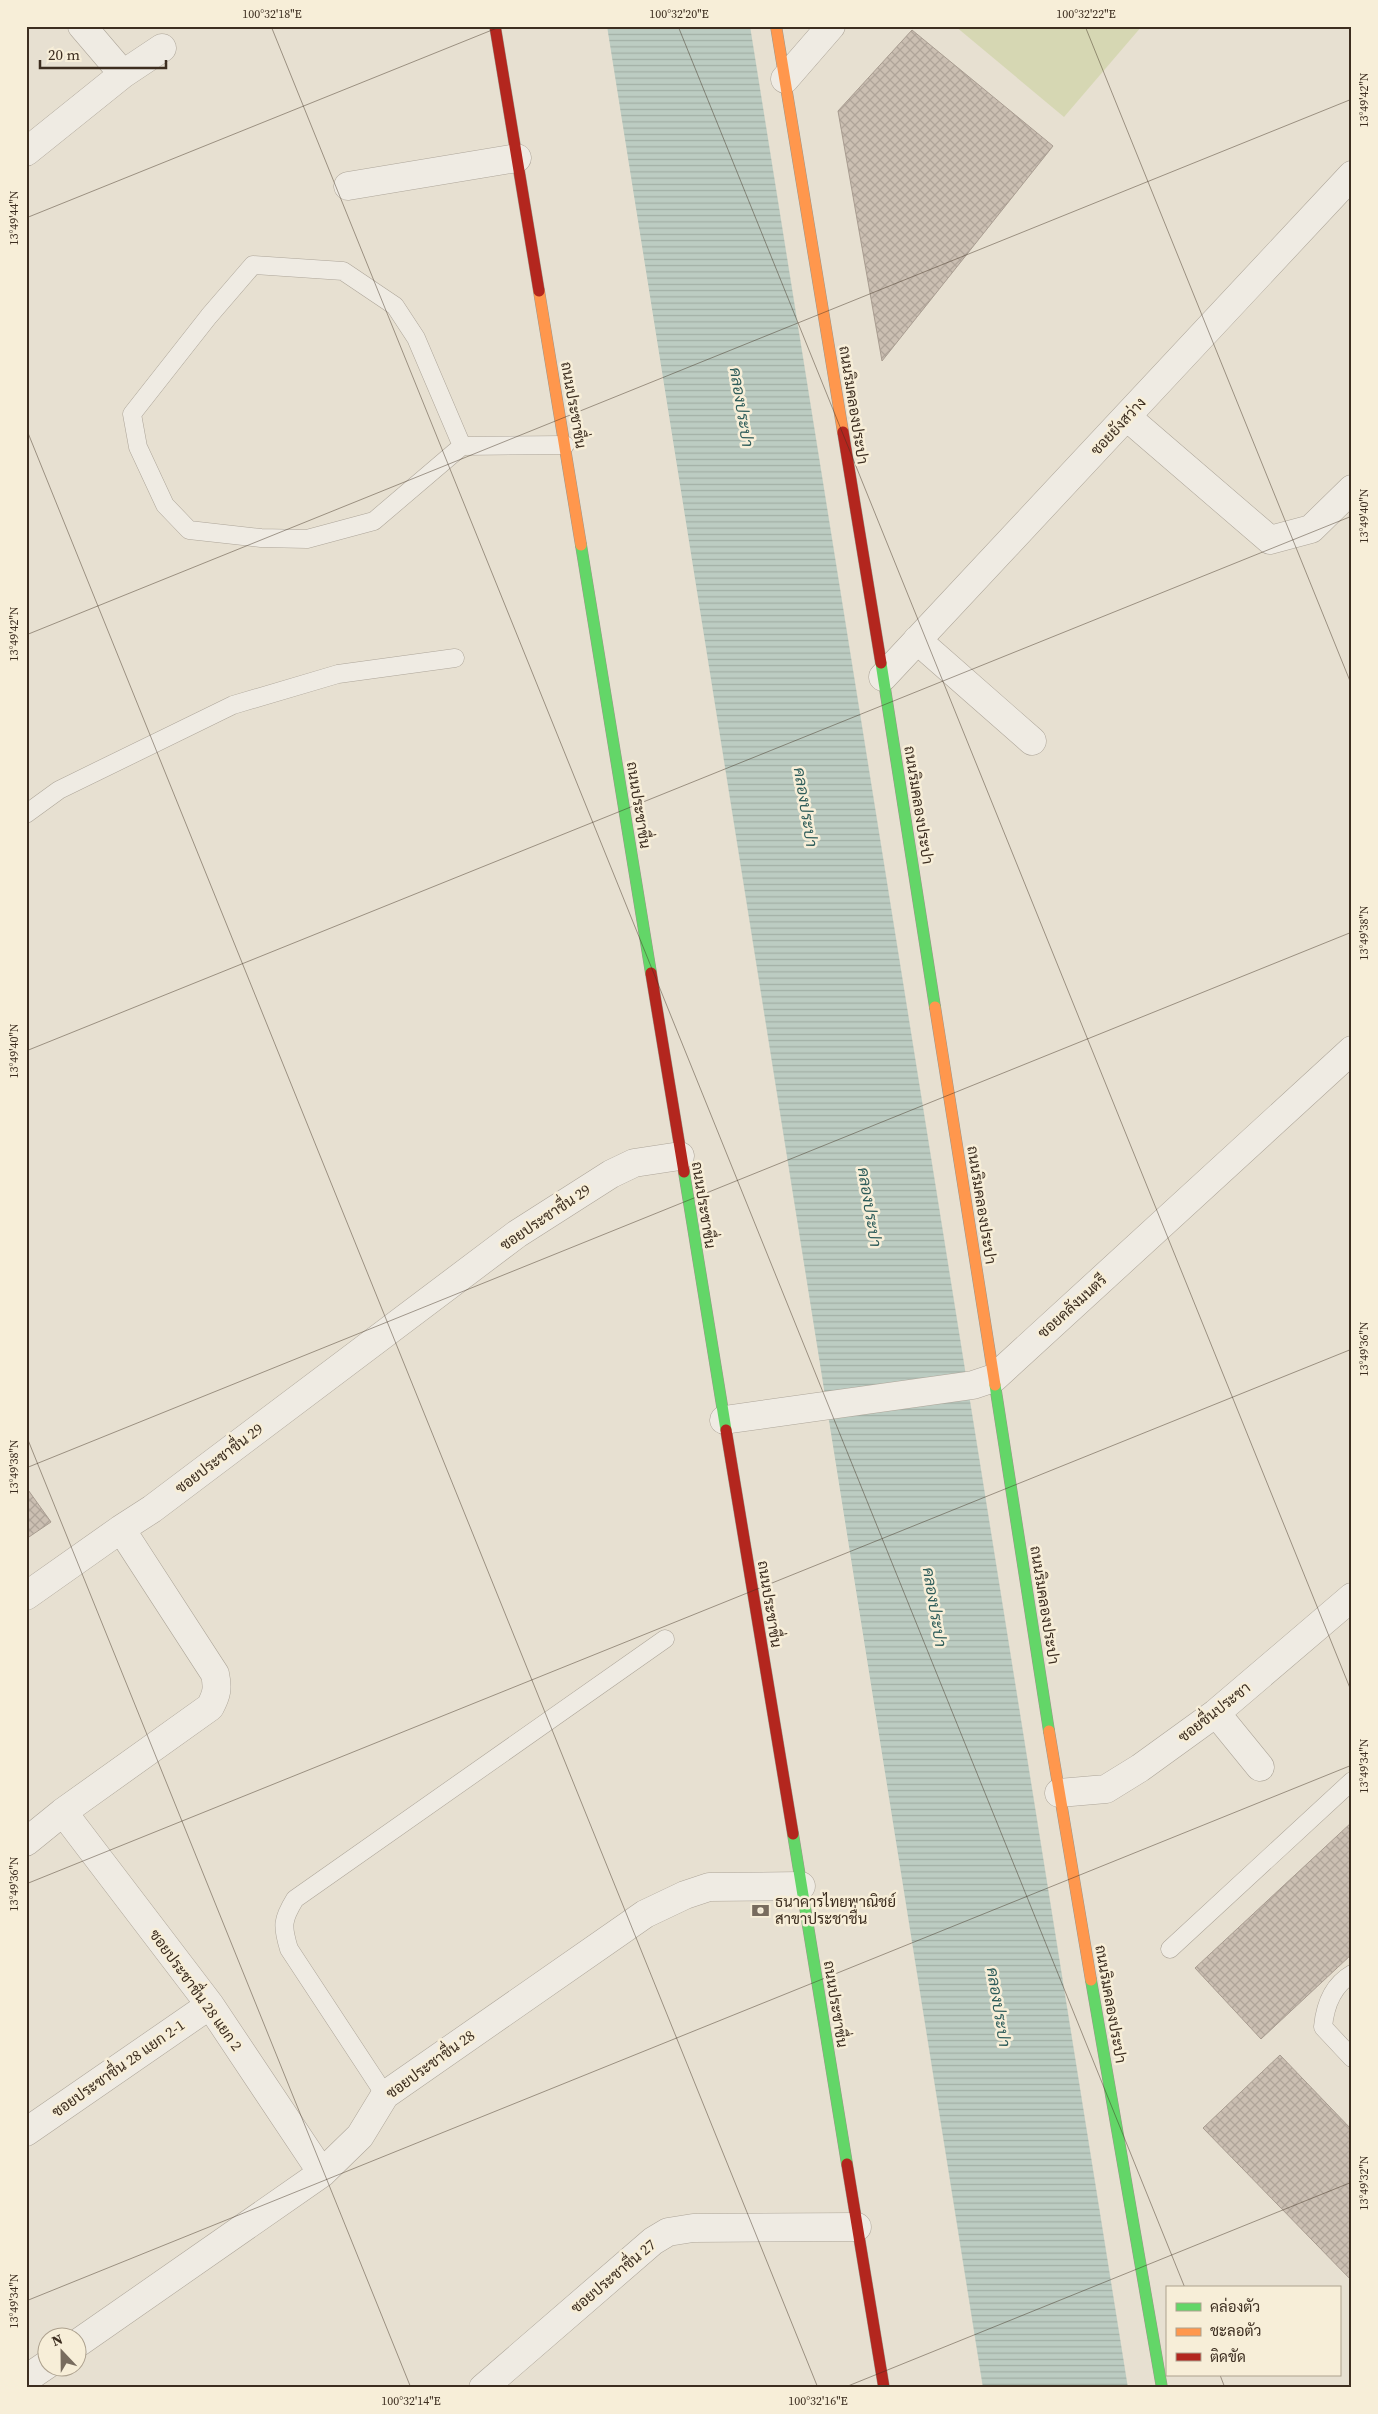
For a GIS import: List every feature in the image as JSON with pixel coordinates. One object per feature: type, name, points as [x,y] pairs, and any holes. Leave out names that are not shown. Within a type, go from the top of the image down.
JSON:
[{"type":"main road","name":"ถนนประชาชื่น","points":[[495,26],[884,2388]]},
{"type":"main road","name":"ถนนริมคลองประปา","points":[[776,26],[883,676],[983,1382],[1059,1793],[1162,2388]]},
{"type":"street","points":[[82,26],[122,74]]},
{"type":"street","points":[[786,79],[831,26]]},
{"type":"street","points":[[26,152],[122,74],[162,48]]},
{"type":"street","points":[[348,186],[517,158]]},
{"type":"street","name":"ซอยยังสว่าง","points":[[883,676],[1352,175]]},
{"type":"street","points":[[1127,417],[1270,540],[1312,529],[1352,489]]},
{"type":"street","points":[[917,640],[1032,741]]},
{"type":"street","name":"ซอยคลังมนตรี","points":[[983,1382],[1352,1050]]},
{"type":"street","name":"ซอยประชาชื่น 29","points":[[26,1596],[152,1509],[517,1234],[564,1202],[634,1162],[680,1156]]},
{"type":"street","points":[[724,1420],[983,1382]]},
{"type":"street","points":[[26,1842],[62,1812],[210,1707],[218,1688],[215,1674],[121,1529]]},
{"type":"street","name":"ซอยชื่นประชา","points":[[1059,1793],[1106,1789],[1140,1768],[1216,1713],[1352,1597]]},
{"type":"street","points":[[1216,1713],[1260,1767]]},
{"type":"street","name":"ซอยประชาชื่น 28 แยก 2","points":[[62,1812],[210,2005],[322,2173]]},
{"type":"street","name":"ซอยประชาชื่น 28","points":[[88,2336],[322,2173],[360,2136],[385,2095],[653,1910],[685,1895],[709,1888],[801,1886]]},
{"type":"street","name":"ซอยประชาชื่น 28 แยก 2-1","points":[[26,2132],[210,2005]]},
{"type":"street","name":"ซอยประชาชื่น 27","points":[[483,2388],[653,2241],[668,2232],[693,2228],[858,2227]]},
{"type":"street","points":[[26,2379],[38,2371]]},
{"type":"lane","points":[[462,446],[416,338],[395,306],[343,271],[253,265],[209,316],[132,414],[138,447],[165,505],[189,530],[261,538],[307,539],[374,521],[462,446],[565,445]]},
{"type":"lane","points":[[26,814],[59,790],[233,705],[338,674],[455,658]]},
{"type":"lane","points":[[385,2095],[289,1949],[284,1931],[285,1916],[295,1899],[665,1639]]},
{"type":"lane","points":[[1170,1948],[1352,1781]]},
{"type":"lane","points":[[1352,1974],[1341,1980],[1325,2010],[1322,2027],[1352,2058]]},
{"type":"green space","points":[[955,26],[1142,26],[1064,117]]},
{"type":"water","name":"คลองประปา","points":[[607,26],[750,26],[1128,2388],[983,2388]]},
{"type":"building","points":[[912,30],[1053,146],[882,361],[838,111]]},
{"type":"building","points":[[26,1487],[51,1522],[26,1539]]},
{"type":"building","points":[[1352,1822],[1352,1954],[1261,2039],[1195,1968]]},
{"type":"building","points":[[1280,2055],[1352,2130],[1352,2281],[1203,2128]]},
{"type":"traffic: fast","points":[[581,545],[651,973]]},
{"type":"traffic: fast","points":[[881,663],[935,1007]]},
{"type":"traffic: fast","points":[[684,1172],[726,1430]]},
{"type":"traffic: fast","points":[[995,1385],[1049,1731]]},
{"type":"traffic: fast","points":[[793,1834],[847,2164]]},
{"type":"traffic: fast","points":[[1091,1980],[1162,2388]]},
{"type":"traffic: slow","points":[[776,26],[843,432]]},
{"type":"traffic: slow","points":[[539,291],[581,545]]},
{"type":"traffic: slow","points":[[935,1007],[995,1385]]},
{"type":"traffic: slow","points":[[1049,1731],[1091,1980]]},
{"type":"traffic: jam","points":[[495,26],[539,291]]},
{"type":"traffic: jam","points":[[843,432],[881,663]]},
{"type":"traffic: jam","points":[[651,973],[684,1172]]},
{"type":"traffic: jam","points":[[726,1430],[793,1834]]},
{"type":"traffic: jam","points":[[847,2164],[884,2388]]},
{"type":"place","name":"ธนาคารไทยพาณิชย์ สาขาประชาชื่น","points":[[761,1910]]}]
